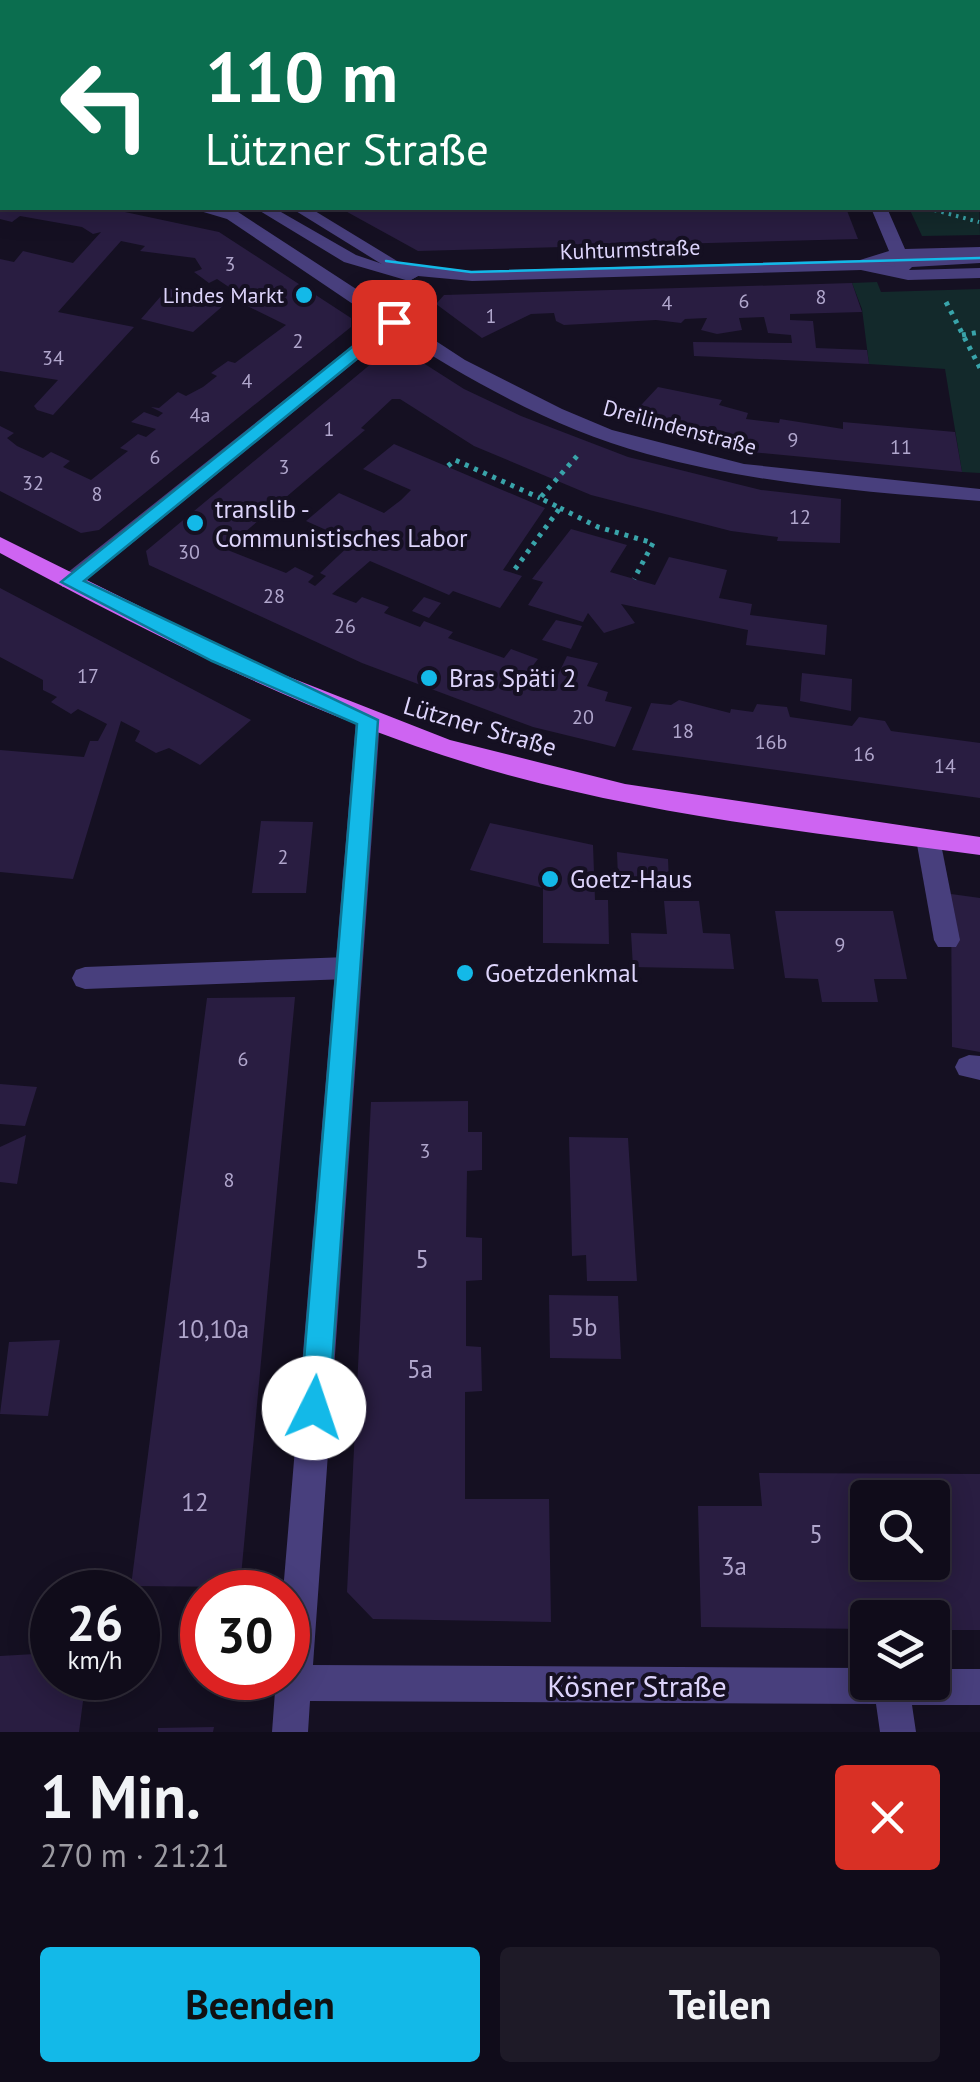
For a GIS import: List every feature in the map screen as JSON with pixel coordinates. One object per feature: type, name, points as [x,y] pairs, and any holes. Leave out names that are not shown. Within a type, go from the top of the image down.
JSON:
[{"type":"main road","name":"Lützner Straße","points":[[0,544],[220,656],[368,720],[510,766],[671,800],[980,846]]},
{"type":"street","name":"Dreilindenstraße","points":[[208,210],[232,215],[474,374],[599,432],[756,474],[980,495]]},
{"type":"street","points":[[266,210],[359,264],[398,268]]},
{"type":"street","points":[[288,210],[342,243],[398,268]]},
{"type":"street","points":[[302,210],[398,268]]},
{"type":"street","points":[[880,210],[903,264],[980,262]]},
{"type":"street","name":"Kuhturmstraße","points":[[398,268],[472,276],[903,264],[932,274],[980,262]]},
{"type":"street","points":[[70,582],[394,322]]},
{"type":"street","points":[[302,1570],[368,720]]},
{"type":"street","points":[[928,839],[946,940]]},
{"type":"street","points":[[85,978],[347,968]]},
{"type":"street","name":"Kösner Straße","points":[[310,1683],[850,1687]]},
{"type":"street","name":"Kösner Straße","points":[[950,1688],[980,1688]]},
{"type":"street","points":[[290,1732],[293,1700]]},
{"type":"street","points":[[893,1700],[898,1732]]},
{"type":"path","points":[[935,210],[980,222]]},
{"type":"path","points":[[932,274],[980,368]]},
{"type":"path","points":[[962,335],[980,332]]},
{"type":"path","points":[[540,498],[599,432]]},
{"type":"path","points":[[448,466],[455,460],[598,527],[654,543],[634,579]]},
{"type":"path","points":[[515,568],[560,508]]},
{"type":"green space","points":[[910,210],[979,210],[980,235],[922,236]]},
{"type":"green space","points":[[877,282],[881,292],[980,289],[980,473],[962,472],[945,369],[869,364],[862,309],[852,283]]},
{"type":"building","points":[[0,210],[115,210],[219,232],[351,318],[351,327],[99,530],[81,533],[0,491],[0,426],[14,433],[7,438],[17,446],[43,458],[51,452],[70,461],[63,467],[91,480],[128,451],[120,448],[138,434],[146,437],[156,429],[131,422],[144,412],[158,417],[163,413],[151,407],[159,408],[178,392],[186,396],[203,387],[217,376],[211,373],[228,361],[235,363],[286,325],[241,303],[248,300],[217,279],[209,283],[194,272],[202,269],[195,258],[140,251],[145,246],[121,241],[58,312],[134,327],[53,415],[37,410],[34,406],[58,380],[0,371],[0,259],[14,262],[23,251],[73,263],[101,232],[93,234],[82,227],[20,216],[12,222],[0,219]]},
{"type":"building","points":[[344,210],[847,210],[858,239],[418,251]]},
{"type":"building","points":[[852,283],[862,312],[790,314],[790,320],[813,321],[816,348],[867,350],[869,364],[694,356],[693,342],[792,343],[791,335],[768,333],[764,317],[739,318],[742,330],[717,334],[701,330],[707,318],[685,319],[681,323],[656,320],[564,325],[556,321],[554,313],[531,314],[482,338],[436,304],[444,295]]},
{"type":"building","points":[[168,288],[225,304],[193,332],[141,319]]},
{"type":"building","points":[[406,352],[464,389],[521,416],[628,457],[761,490],[841,499],[840,543],[777,541],[778,537],[731,531],[591,495],[474,446],[400,399],[392,399],[361,428],[365,430],[225,549],[286,573],[295,567],[314,576],[308,582],[315,586],[326,576],[320,573],[353,542],[306,521],[339,493],[384,513],[401,500],[411,490],[363,469],[394,444],[545,508],[503,570],[522,576],[500,608],[453,591],[449,595],[370,561],[332,594],[356,603],[362,597],[389,607],[384,613],[420,627],[424,621],[453,632],[448,638],[504,658],[511,649],[538,659],[531,668],[557,677],[567,656],[598,663],[587,686],[608,692],[605,701],[632,707],[615,747],[533,727],[362,663],[149,565],[146,551],[384,353]]},
{"type":"building","points":[[658,387],[722,400],[719,405],[748,413],[746,419],[779,423],[780,419],[843,429],[843,422],[955,432],[962,472],[740,451],[629,418]]},
{"type":"building","points":[[571,529],[627,545],[610,572],[655,585],[669,557],[727,570],[719,598],[752,604],[750,615],[827,625],[825,655],[746,645],[748,630],[621,604],[635,623],[604,633],[588,613],[583,622],[528,605],[543,582],[532,579]]},
{"type":"building","points":[[0,588],[251,720],[200,765],[169,748],[156,753],[135,741],[140,731],[121,721],[73,879],[0,872],[0,750],[84,757],[90,741],[98,741],[107,724],[78,709],[71,714],[51,702],[57,697],[43,690],[43,680],[0,657]]},
{"type":"building","points":[[424,597],[441,603],[429,618],[412,611]]},
{"type":"building","points":[[556,620],[582,626],[571,649],[542,640]]},
{"type":"building","points":[[802,673],[852,679],[851,711],[800,701]]},
{"type":"building","points":[[679,700],[730,713],[731,709],[753,712],[757,704],[787,707],[790,717],[852,726],[859,717],[885,721],[891,731],[980,743],[980,798],[632,750],[651,703],[671,705]]},
{"type":"building","points":[[261,821],[313,822],[306,893],[252,893]]},
{"type":"building","name":"Goetz-Haus","points":[[490,823],[593,845],[595,900],[608,900],[609,944],[543,943],[543,888],[470,870]]},
{"type":"building","points":[[617,852],[668,859],[669,883],[618,878]]},
{"type":"building","points":[[951,894],[980,898],[980,1052],[952,1047]]},
{"type":"building","points":[[664,901],[699,901],[703,933],[730,934],[734,969],[633,967],[631,933],[667,934]]},
{"type":"building","points":[[775,911],[893,911],[907,979],[874,979],[878,1002],[822,1002],[818,979],[785,978]]},
{"type":"building","points":[[295,997],[242,1570],[180,1570],[180,1586],[160,1586],[160,1570],[133,1570],[207,998]]},
{"type":"building","points":[[0,1084],[37,1087],[25,1126],[0,1124]]},
{"type":"building","points":[[468,1101],[468,1132],[482,1132],[482,1170],[467,1171],[466,1237],[482,1238],[482,1280],[466,1281],[466,1346],[481,1347],[482,1391],[465,1392],[465,1499],[549,1499],[551,1622],[373,1619],[347,1592],[371,1102]]},
{"type":"building","points":[[26,1135],[17,1184],[0,1182],[0,1147]]},
{"type":"building","points":[[569,1137],[628,1138],[637,1281],[587,1281],[586,1255],[572,1256]]},
{"type":"building","points":[[549,1295],[618,1296],[621,1359],[550,1358]]},
{"type":"building","points":[[60,1340],[48,1416],[0,1414],[9,1342]]},
{"type":"building","points":[[759,1473],[980,1474],[980,1630],[950,1630],[950,1600],[850,1600],[850,1629],[701,1627],[698,1506],[762,1506]]},
{"type":"building","points":[[30,1654],[30,1700],[83,1700],[79,1732],[0,1732],[0,1656]]},
{"type":"building","points":[[214,1727],[213,1732],[158,1732],[158,1728]]},
{"type":"tram line","points":[[386,261],[471,272],[980,258]]},
{"type":"place","name":"Lindes Markt","points":[[304,295]]},
{"type":"place","name":"translib - Communistisches Labor","points":[[195,523]]},
{"type":"place","name":"Bras Späti 2","points":[[429,678]]},
{"type":"place","name":"Goetz-Haus","points":[[550,879]]},
{"type":"place","name":"Goetzdenkmal","points":[[465,973]]},
{"type":"route","points":[[314,1408],[368,720],[220,656],[70,582],[394,322]]}]
